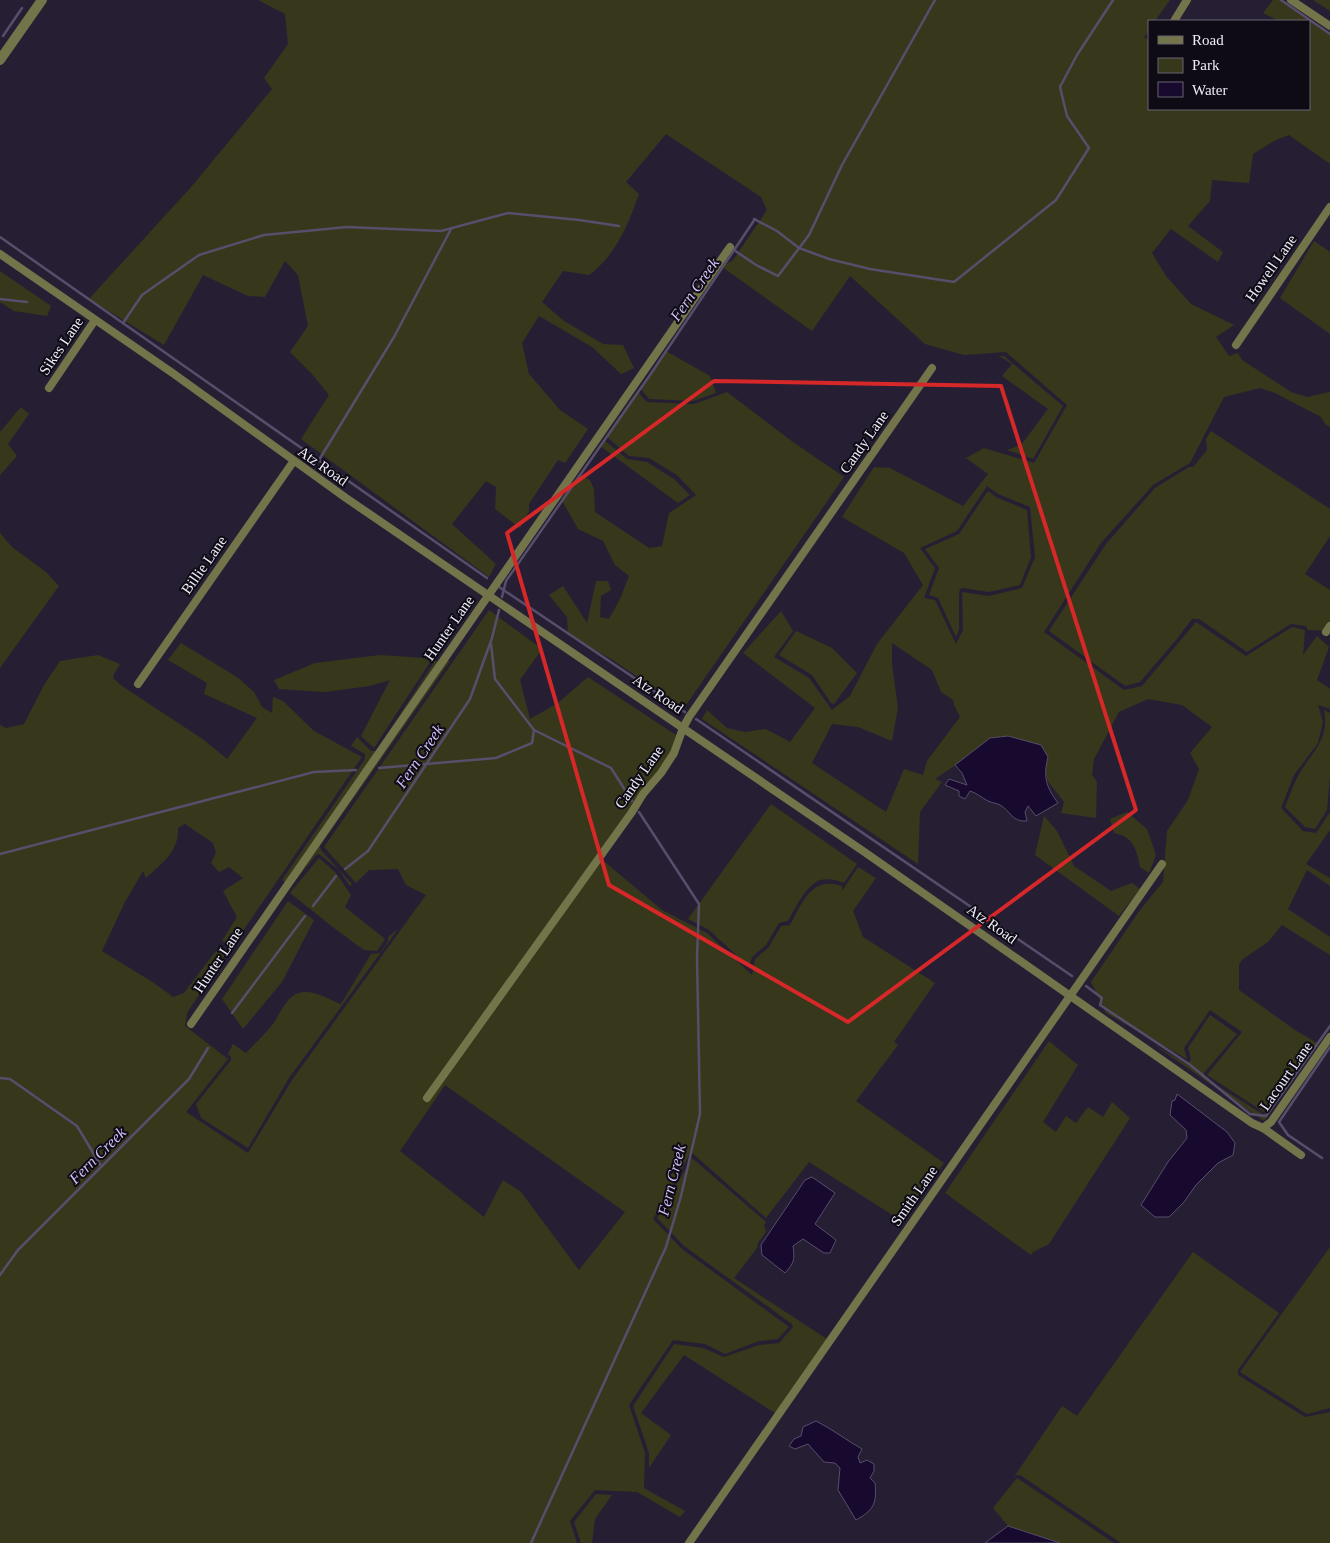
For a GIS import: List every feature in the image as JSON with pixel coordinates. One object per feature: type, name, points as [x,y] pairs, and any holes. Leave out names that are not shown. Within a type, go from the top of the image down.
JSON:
[{"type":"street","points":[[0,60],[42,0]]},
{"type":"street","points":[[1175,20],[1187,0]]},
{"type":"street","points":[[1291,0],[1330,26]]},
{"type":"street","name":"Howell Lane","points":[[1236,345],[1330,207]]},
{"type":"street","name":"Hunter Lane","points":[[191,1024],[730,247]]},
{"type":"street","name":"Atz Road","points":[[0,254],[174,374],[293,462],[683,728],[1252,1123],[1263,1128],[1301,1155]]},
{"type":"street","name":"Sikes Lane","points":[[49,388],[95,320]]},
{"type":"street","name":"Candy Lane","points":[[427,1098],[643,794],[661,773],[674,753],[683,728],[932,368]]},
{"type":"street","name":"Billie Lane","points":[[138,684],[293,462]]},
{"type":"street","name":"Smith Lane","points":[[689,1543],[1162,864]]},
{"type":"street","name":"Lacourt Lane","points":[[1263,1128],[1271,1122],[1330,1037]]},
{"type":"highlighted area","points":[[714,381],[1001,386],[1136,810],[848,1022],[609,885],[507,533]]},
{"type":"green space","points":[[258,0],[1170,0],[1156,20],[1148,20],[1148,32],[1144,37],[1148,39],[1148,110],[1310,110],[1310,20],[1330,34],[1330,164],[1289,135],[1274,141],[1253,154],[1249,183],[1212,180],[1210,201],[1188,226],[1223,252],[1218,262],[1171,229],[1152,253],[1166,276],[1191,304],[1234,325],[1216,337],[1229,356],[1238,353],[1242,360],[1291,392],[1307,397],[1330,392],[1330,427],[1325,424],[1321,417],[1275,393],[1260,388],[1224,397],[1190,463],[1153,485],[1101,543],[1044,632],[1124,690],[1142,686],[1196,622],[1246,656],[1292,627],[1305,630],[1303,655],[1317,636],[1329,647],[1317,680],[1330,689],[1330,709],[1318,705],[1323,722],[1318,743],[1294,775],[1281,808],[1303,831],[1316,833],[1330,812],[1330,830],[1306,864],[1330,878],[1330,886],[1307,870],[1288,909],[1330,937],[1330,955],[1282,925],[1268,942],[1243,959],[1239,964],[1239,990],[1295,1030],[1317,1043],[1264,1112],[1207,1075],[1242,1032],[1210,1010],[1184,1048],[1187,1059],[1106,1013],[1091,982],[1140,910],[1163,882],[1167,831],[1188,800],[1199,769],[1190,753],[1212,727],[1182,705],[1148,699],[1119,712],[1094,759],[1092,775],[1097,782],[1096,818],[1061,813],[1064,802],[1048,782],[1046,765],[1048,757],[966,758],[935,779],[942,782],[920,812],[918,864],[702,719],[707,710],[727,728],[745,732],[766,729],[790,742],[815,708],[743,653],[781,611],[793,631],[774,657],[809,678],[832,710],[850,696],[877,644],[923,585],[904,553],[842,517],[874,467],[890,468],[963,506],[988,474],[966,458],[984,448],[1034,463],[1067,405],[1006,352],[964,355],[925,344],[850,276],[812,331],[722,267],[733,260],[767,210],[761,197],[666,134],[626,182],[639,194],[614,249],[589,275],[563,271],[542,302],[564,321],[603,344],[623,345],[634,368],[621,374],[592,347],[539,316],[522,343],[529,374],[560,410],[588,429],[565,463],[558,460],[529,504],[529,511],[520,528],[495,509],[496,487],[486,481],[452,524],[496,564],[489,577],[301,439],[329,395],[312,374],[290,352],[308,326],[298,275],[285,261],[265,297],[248,296],[203,275],[164,345],[89,299],[192,186],[272,89],[264,78],[288,44],[285,14]],"holes":[[[987,486],[998,494],[1030,507],[1035,557],[1022,588],[989,596],[962,592],[963,630],[956,644],[935,600],[924,598],[935,568],[920,548],[957,531]],[[892,643],[932,670],[941,692],[953,700],[960,717],[927,761],[923,775],[904,769],[886,812],[812,763],[832,724],[858,727],[892,741],[898,708],[892,664]]]},
{"type":"green space","points":[[1273,0],[1280,0],[1309,20],[1277,20],[1263,13]]},
{"type":"green space","points":[[1313,0],[1330,0],[1330,11]]},
{"type":"green space","points":[[1314,241],[1330,252],[1330,334],[1280,298]]},
{"type":"green space","points":[[0,271],[51,306],[47,316],[14,311],[0,302]]},
{"type":"green space","points":[[666,351],[710,376],[716,393],[693,401],[649,399],[640,388]]},
{"type":"green space","points":[[999,356],[1004,356],[1063,406],[1033,459],[1007,450],[1021,445],[1048,409],[1002,376],[1012,364]]},
{"type":"green space","points":[[637,391],[647,402],[694,404],[727,392],[793,442],[844,477],[684,708],[611,659],[568,635],[567,617],[549,595],[563,586],[587,623],[596,581],[608,581],[611,590],[601,596],[600,617],[609,619],[620,599],[629,576],[615,565],[603,541],[578,529],[561,499],[579,474],[590,480],[594,489],[595,512],[649,548],[662,546],[669,513],[696,495],[677,475],[649,458],[629,456],[606,436]]},
{"type":"green space","points":[[21,407],[29,414],[8,444],[17,456],[0,475],[0,432]]},
{"type":"green space","points":[[1211,431],[1330,509],[1330,536],[1305,574],[1330,590],[1330,631],[1308,630],[1306,626],[1291,624],[1247,652],[1199,619],[1192,619],[1140,682],[1125,686],[1049,631],[1106,544],[1155,488],[1189,467],[1193,467],[1207,450],[1206,439]]},
{"type":"green space","points":[[604,440],[627,459],[647,462],[674,479],[690,495],[678,503],[600,446]]},
{"type":"green space","points":[[988,491],[996,497],[1027,510],[1031,557],[1020,585],[989,592],[960,589],[959,630],[956,637],[938,598],[929,595],[939,568],[925,549],[959,534]]},
{"type":"green space","points":[[0,533],[12,547],[46,572],[59,586],[0,668]]},
{"type":"green space","points":[[489,610],[542,649],[520,680],[530,719],[558,703],[588,677],[679,737],[674,753],[599,857],[662,910],[707,933],[752,975],[755,959],[769,947],[781,926],[790,925],[804,900],[815,888],[831,884],[842,886],[842,891],[858,867],[876,878],[853,911],[863,937],[935,983],[894,1042],[898,1045],[856,1101],[944,1163],[902,1221],[809,1162],[766,1218],[691,1152],[653,1219],[682,1249],[789,1327],[778,1339],[759,1341],[725,1354],[705,1344],[673,1340],[629,1405],[645,1453],[644,1488],[685,1511],[680,1517],[637,1492],[595,1490],[570,1521],[577,1543],[0,1543],[0,725],[6,728],[24,724],[44,685],[60,661],[98,655],[120,664],[113,678],[122,686],[204,740],[227,759],[257,718],[204,694],[207,683],[168,660],[181,643],[237,677],[254,692],[262,707],[272,713],[273,697],[283,701],[314,731],[362,757],[232,947],[222,941],[237,917],[223,891],[243,878],[229,867],[219,872],[211,863],[216,853],[213,843],[185,824],[178,828],[176,844],[163,862],[146,878],[143,871],[125,902],[102,951],[173,997],[184,993],[218,948],[225,955],[187,1013],[185,1026],[228,1059],[186,1112],[248,1153],[292,1080],[426,895],[406,885],[398,869],[369,870],[356,883],[324,847]],"holes":[[[445,1085],[625,1212],[579,1270],[521,1192],[503,1180],[484,1217],[400,1151]]]},
{"type":"green space","points":[[796,631],[832,648],[857,673],[834,704],[831,703],[812,675],[779,655]]},
{"type":"green space","points":[[380,655],[424,658],[430,662],[374,748],[361,736],[390,680],[370,686],[325,692],[279,689],[274,680],[315,663]]},
{"type":"green space","points":[[434,661],[450,661],[320,846],[321,850],[352,884],[350,886],[338,869],[319,854],[316,855],[291,886],[282,880],[365,759],[365,754],[351,746],[357,737],[371,751],[376,751]]},
{"type":"green space","points":[[1324,710],[1330,713],[1330,776],[1327,810],[1315,829],[1305,827],[1285,807],[1297,778],[1322,739],[1325,721]]},
{"type":"green space","points":[[771,804],[857,864],[844,883],[823,879],[815,882],[801,898],[788,921],[779,923],[766,945],[752,957],[750,964],[746,964],[709,930],[688,919]]},
{"type":"green space","points":[[1127,812],[1147,829],[1156,855],[1149,873],[1140,867],[1137,855],[1130,841],[1126,837],[1114,833],[1110,819]]},
{"type":"green space","points":[[1044,816],[1057,831],[1074,866],[1111,891],[1132,883],[1140,889],[1119,916],[1035,855]]},
{"type":"green space","points":[[319,858],[336,873],[351,895],[345,907],[385,939],[377,951],[364,950],[290,893]]},
{"type":"green space","points":[[288,901],[314,920],[282,982],[243,1029],[222,999]]},
{"type":"green space","points":[[398,929],[289,1078],[248,1148],[201,1118],[196,1104],[231,1060],[228,1054],[233,1044],[246,1053],[273,1024],[285,1004],[298,993],[313,993],[341,1004],[371,954],[380,953],[388,941],[388,937]]},
{"type":"green space","points":[[1210,1015],[1237,1034],[1204,1073],[1205,1078],[1264,1115],[1291,1082],[1264,1121],[1153,1044],[1185,1063],[1189,1063],[1191,1058],[1188,1048]]},
{"type":"green space","points":[[1049,1041],[1078,1065],[1043,1122],[1056,1132],[1066,1116],[1076,1123],[1088,1107],[1103,1117],[1112,1102],[1130,1118],[1049,1244],[1033,1252],[1031,1255],[945,1193]]},
{"type":"green space","points":[[692,1158],[766,1222],[764,1225],[766,1232],[758,1243],[757,1248],[734,1278],[830,1341],[778,1415],[684,1355],[641,1413],[671,1435],[649,1468],[649,1453],[633,1406],[674,1344],[703,1348],[724,1357],[759,1345],[779,1343],[793,1327],[792,1324],[684,1246],[657,1218]]},
{"type":"green space","points":[[1330,1247],[1330,1408],[1307,1414],[1240,1372]]},
{"type":"green space","points":[[1193,1252],[1279,1313],[1238,1370],[1238,1375],[1305,1417],[1330,1412],[1330,1543],[1121,1543],[1020,1475],[1014,1477],[1062,1406],[1077,1416]]},
{"type":"green space","points":[[1017,1478],[1114,1543],[1060,1543],[1008,1526],[993,1508]]},
{"type":"green space","points":[[596,1494],[612,1495],[595,1519],[592,1543],[581,1543],[574,1522]]},
{"type":"water","points":[[1008,736],[1041,745],[1048,757],[1046,776],[1048,787],[1058,803],[1036,816],[1028,806],[1025,812],[1027,821],[1014,818],[1004,807],[988,801],[973,792],[970,791],[965,799],[959,796],[959,791],[945,785],[949,779],[967,785],[962,773],[955,765],[990,738]]},
{"type":"water","points":[[1177,1094],[1227,1132],[1235,1143],[1233,1155],[1218,1163],[1196,1185],[1184,1202],[1169,1217],[1155,1217],[1141,1205],[1168,1162],[1187,1138],[1186,1130],[1170,1115],[1172,1101],[1175,1100]]},
{"type":"water","points":[[812,1177],[835,1193],[815,1224],[836,1240],[830,1253],[824,1253],[803,1239],[793,1246],[793,1261],[785,1273],[762,1255],[761,1245],[805,1180]]},
{"type":"water","points":[[816,1421],[862,1449],[858,1457],[860,1463],[867,1460],[874,1464],[874,1471],[870,1478],[875,1483],[875,1501],[867,1513],[856,1520],[838,1490],[840,1468],[835,1463],[824,1462],[808,1444],[795,1449],[789,1446],[794,1439],[801,1436],[803,1427]]},
{"type":"water","points":[[1008,1526],[1060,1543],[985,1543]]},
{"type":"waterway","name":"Fern Creek","points":[[734,250],[756,265],[778,276],[809,235],[842,165],[935,0]]},
{"type":"waterway","points":[[754,219],[777,231],[799,248],[829,259],[870,269],[954,282],[1056,200],[1089,148],[1067,116],[1060,87],[1077,55],[1113,0]]},
{"type":"waterway","points":[[1281,0],[1310,20]]},
{"type":"waterway","points":[[3,36],[22,8]]},
{"type":"waterway","points":[[1310,20],[1330,34]]},
{"type":"waterway","points":[[123,323],[142,295],[199,255],[264,235],[347,227],[441,231],[508,213],[619,226]]},
{"type":"waterway","name":"Fern Creek","points":[[502,597],[506,581],[650,375],[755,219]]},
{"type":"waterway","points":[[319,460],[394,337],[451,229]]},
{"type":"waterway","points":[[0,237],[487,578]]},
{"type":"waterway","points":[[0,299],[27,302]]},
{"type":"waterway","points":[[499,587],[685,712]]},
{"type":"waterway","name":"Fern Creek","points":[[345,869],[368,851],[470,699],[492,638],[499,610]]},
{"type":"waterway","name":"Fern Creek","points":[[491,644],[495,679],[534,730],[611,768],[632,801]]},
{"type":"waterway","points":[[696,719],[1072,976]]},
{"type":"waterway","points":[[379,768],[496,758],[532,743],[534,730]]},
{"type":"waterway","points":[[0,854],[314,772],[356,770]]},
{"type":"waterway","name":"Fern Creek","points":[[531,1543],[666,1247],[681,1196],[700,1114],[697,957],[699,904],[639,812]]},
{"type":"waterway","name":"Fern Creek","points":[[313,906],[336,876]]},
{"type":"waterway","name":"Fern Creek","points":[[232,1013],[305,916]]},
{"type":"waterway","points":[[1086,986],[1102,998],[1100,1005],[1189,1064],[1250,1114],[1266,1116],[1330,1026]]},
{"type":"waterway","points":[[1322,1158],[1288,1135],[1279,1122],[1330,1047]]},
{"type":"waterway","name":"Fern Creek","points":[[0,1275],[18,1250],[189,1079],[208,1048]]},
{"type":"waterway","points":[[0,1078],[10,1079],[77,1126],[101,1166]]}]
